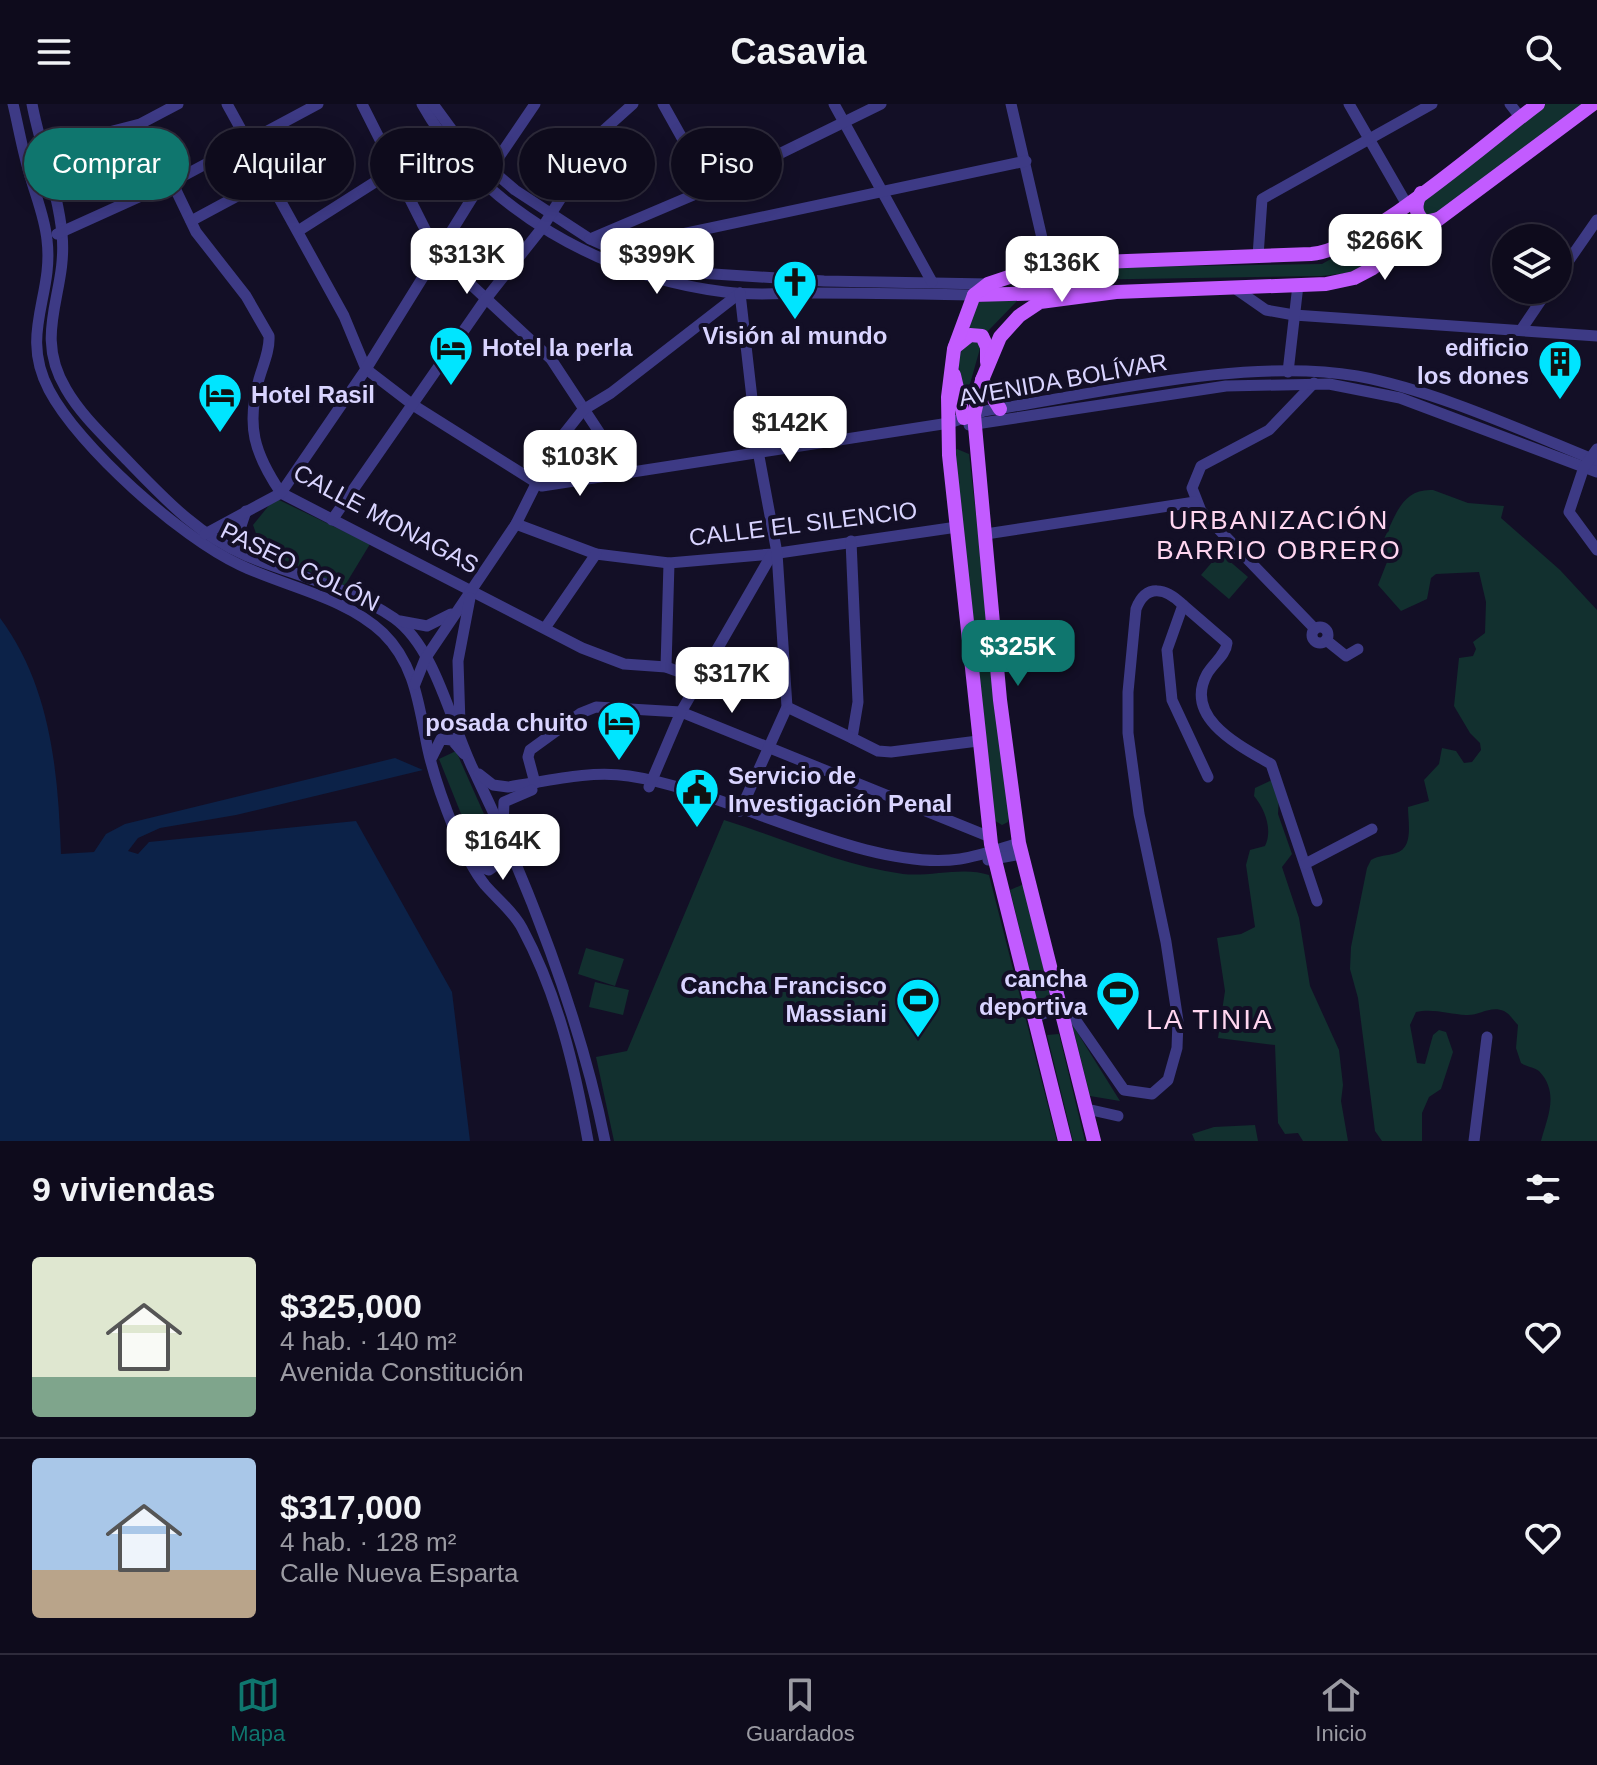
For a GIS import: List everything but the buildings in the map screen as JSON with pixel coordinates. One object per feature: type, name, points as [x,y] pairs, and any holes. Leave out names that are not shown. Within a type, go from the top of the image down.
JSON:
[{"type":"main road","points":[[1065,1141],[992,849],[978,741],[949,423],[952,356],[974,295],[988,284],[1048,264],[1324,253],[1359,239],[1538,104]]},
{"type":"main road","points":[[974,295],[1298,285],[1354,278],[1408,243],[1593,107]]},
{"type":"main road","points":[[1421,193],[1416,205],[1418,216],[1425,222],[1442,218]]},
{"type":"main road","points":[[1389,217],[1412,220],[1415,233],[1408,243]]},
{"type":"main road","points":[[1048,264],[1064,284],[1116,292]]},
{"type":"main road","points":[[971,420],[983,377],[1000,337],[1028,308],[1040,302],[1116,292]]},
{"type":"main road","points":[[952,356],[970,335],[982,336],[987,347],[983,377],[1000,409]]},
{"type":"main road","points":[[952,356],[971,420],[986,534],[1000,700],[1020,849],[1094,1141]]},
{"type":"street","name":"PASEO COLÓN","points":[[13,104],[24,153]]},
{"type":"street","name":"PASEO COLÓN","points":[[32,104],[37,128]]},
{"type":"street","points":[[125,128],[140,124],[178,104]]},
{"type":"street","points":[[227,104],[241,128]]},
{"type":"street","points":[[276,128],[318,104]]},
{"type":"street","points":[[362,104],[375,128]]},
{"type":"street","points":[[422,104],[442,128]]},
{"type":"street","points":[[433,104],[444,128]]},
{"type":"street","points":[[503,151],[535,104]]},
{"type":"street","points":[[332,520],[485,300],[542,228],[604,130],[633,104]]},
{"type":"street","points":[[663,104],[676,128]]},
{"type":"street","points":[[834,104],[932,282]]},
{"type":"street","points":[[782,152],[881,104]]},
{"type":"street","points":[[1011,104],[1048,264]]},
{"type":"street","points":[[1349,104],[1406,203]]},
{"type":"street","points":[[1258,256],[1262,199],[1432,104]]},
{"type":"street","points":[[1510,104],[1520,117]]},
{"type":"street","points":[[615,254],[1026,161]]},
{"type":"street","points":[[503,178],[550,215],[668,282],[740,293],[974,295]]},
{"type":"street","points":[[298,231],[370,187]]},
{"type":"street","points":[[503,198],[542,228],[615,254],[698,273],[988,284]]},
{"type":"street","name":"PASEO COLÓN","points":[[37,200],[47,238],[47,268],[35,348],[42,375],[63,413],[141,494],[195,540],[241,565],[336,604],[371,624],[394,646],[415,684],[431,762],[454,827],[484,883],[517,918],[536,958],[571,1054],[588,1141]]},
{"type":"street","name":"PASEO COLÓN","points":[[54,200],[62,231],[60,283],[49,335],[59,376],[76,404],[110,443],[205,534],[247,555],[324,582],[395,619],[425,659],[505,843],[580,1038],[605,1141]]},
{"type":"street","points":[[47,238],[132,200]]},
{"type":"street","name":"CALLE MONAGAS","points":[[181,200],[191,221],[246,296],[269,336],[253,400],[251,428],[264,466],[281,493],[614,661],[666,667],[699,679]]},
{"type":"street","points":[[191,221],[230,200]]},
{"type":"street","points":[[281,200],[344,316],[366,369],[413,405],[538,484]]},
{"type":"street","points":[[411,200],[437,253],[551,359],[626,473]]},
{"type":"street","points":[[205,534],[281,493],[366,369],[471,200]]},
{"type":"street","points":[[590,239],[682,200]]},
{"type":"street","points":[[1572,256],[1597,220]]},
{"type":"street","points":[[614,229],[615,254]]},
{"type":"street","points":[[720,274],[740,293],[758,451],[774,554],[787,707],[740,810]]},
{"type":"street","points":[[1288,372],[1298,285]]},
{"type":"street","points":[[1233,287],[1266,310],[1294,315],[1597,336]]},
{"type":"street","points":[[415,684],[425,659],[516,524],[556,444],[583,410],[611,393],[740,293]]},
{"type":"street","points":[[1521,330],[1539,304]]},
{"type":"street","name":"AVENIDA BOLÍVAR","points":[[971,420],[1000,409],[1238,373],[1358,376],[1392,385],[1592,459],[1597,472]]},
{"type":"street","points":[[1314,383],[1269,430],[1201,466],[1192,488],[1195,502],[1315,629],[1314,641],[1326,640],[1346,656],[1358,649]]},
{"type":"street","name":"AVENIDA BOLÍVAR","points":[[538,484],[547,486],[758,451],[1226,386],[1314,383],[1400,398],[1592,459]]},
{"type":"street","points":[[1592,459],[1569,512],[1597,550]]},
{"type":"street","points":[[986,534],[1195,502]]},
{"type":"street","points":[[246,511],[240,529],[247,555]]},
{"type":"street","name":"CALLE EL SILENCIO","points":[[516,524],[596,554],[669,563],[774,554],[957,527]]},
{"type":"street","points":[[851,541],[858,702],[852,738]]},
{"type":"street","points":[[545,628],[596,554]]},
{"type":"street","points":[[650,784],[681,712],[774,554]]},
{"type":"street","points":[[666,667],[669,563]]},
{"type":"street","points":[[1034,1017],[1062,1007],[1082,1026],[1124,1090],[1152,1094],[1168,1080],[1177,1048],[1177,1005],[1139,814],[1128,733],[1128,692],[1139,600],[1159,589],[1227,643],[1205,676],[1202,690],[1209,719],[1226,738],[1271,764],[1317,901]]},
{"type":"street","points":[[395,619],[420,626],[437,623],[456,609],[472,590]]},
{"type":"street","points":[[462,741],[457,696],[458,661],[472,590]]},
{"type":"street","points":[[1183,605],[1167,650],[1170,687],[1176,713],[1208,777]]},
{"type":"street","points":[[535,783],[528,757],[530,750],[581,713],[596,707],[681,712],[992,849]]},
{"type":"street","points":[[787,707],[878,751],[978,741]]},
{"type":"street","points":[[431,762],[436,744],[447,738],[458,745],[473,770],[499,787],[606,774],[650,784],[870,850],[928,860],[958,859],[992,849],[1020,849]]},
{"type":"street","points":[[472,864],[489,870],[499,863],[505,843],[502,806],[512,796],[527,790],[605,782],[650,784]]},
{"type":"street","points":[[1305,864],[1372,829]]},
{"type":"street","points":[[1474,1141],[1487,1037]]},
{"type":"street","points":[[1087,1109],[1118,1116]]},
{"type":"green space","points":[[1544,104],[1584,104],[1437,216],[1422,214],[1421,198]]},
{"type":"green space","points":[[1396,222],[1409,229],[1409,239],[1354,272],[1322,276],[1072,280],[1071,268],[1322,264]]},
{"type":"green space","points":[[1016,298],[1017,301],[987,332],[968,327],[970,303]]},
{"type":"green space","points":[[974,339],[981,345],[964,405],[958,360],[962,345]]},
{"type":"green space","points":[[957,449],[969,454],[1010,813],[1008,822],[1002,825],[992,819],[951,454]]},
{"type":"green space","points":[[1433,490],[1468,503],[1504,506],[1501,518],[1560,570],[1597,610],[1597,1141],[1541,1141],[1549,1115],[1549,1088],[1539,1071],[1521,1063],[1516,1048],[1518,1025],[1499,1009],[1471,1015],[1416,1012],[1410,1025],[1417,1063],[1425,1064],[1433,1035],[1439,1030],[1446,1032],[1453,1052],[1441,1089],[1429,1097],[1422,1113],[1422,1141],[1382,1141],[1375,1131],[1358,998],[1350,969],[1351,947],[1367,868],[1371,860],[1396,853],[1405,846],[1409,834],[1408,807],[1429,801],[1424,780],[1439,764],[1442,748],[1456,751],[1464,763],[1472,762],[1481,750],[1480,743],[1470,733],[1454,706],[1459,658],[1473,656],[1476,649],[1473,642],[1485,633],[1486,602],[1479,572],[1436,574],[1431,578],[1427,599],[1401,611],[1378,585],[1389,557],[1382,543],[1395,515],[1413,494]]},
{"type":"green space","points":[[275,498],[370,544],[344,587],[262,550],[253,525]]},
{"type":"green space","points":[[1220,553],[1248,577],[1229,599],[1201,575]]},
{"type":"green space","points":[[456,751],[500,850],[480,861],[439,759]]},
{"type":"green space","points":[[1272,780],[1279,795],[1278,814],[1292,854],[1282,867],[1299,918],[1310,986],[1339,1050],[1343,1085],[1341,1101],[1348,1141],[1303,1141],[1298,1133],[1285,1134],[1278,1123],[1275,1045],[1218,1038],[1225,991],[1217,938],[1241,934],[1255,927],[1246,865],[1250,850],[1265,846],[1268,833],[1264,813],[1254,796],[1255,788]]},
{"type":"green space","points":[[724,820],[880,870],[913,875],[969,871],[989,875],[1057,1141],[614,1141],[596,1057],[627,1051]]},
{"type":"green space","points":[[1024,884],[1050,996],[1037,1000],[1010,890]]},
{"type":"green space","points":[[586,948],[624,959],[615,986],[578,974]]},
{"type":"green space","points":[[595,982],[629,990],[623,1015],[589,1007]]},
{"type":"green space","points":[[1072,1024],[1120,1101],[1090,1096]]},
{"type":"green space","points":[[1059,1034],[1085,1141],[1073,1141],[1047,1035]]},
{"type":"green space","points":[[1255,1125],[1258,1141],[1195,1141],[1192,1134],[1214,1127]]},
{"type":"water","points":[[0,618],[31,672],[41,701],[54,761],[61,854],[94,852],[106,834],[125,824],[395,758],[423,770],[236,815],[160,828],[138,838],[128,851],[138,854],[149,842],[356,821],[452,992],[470,1141],[0,1141]]},
{"type":"place","name":"Visión al mundo","points":[[795,321]]},
{"type":"place","name":"Hotel la perla","points":[[451,387]]},
{"type":"place","name":"edificio los dones","points":[[1560,401]]},
{"type":"place","name":"Hotel Rasil","points":[[220,434]]},
{"type":"place","name":"posada chuito","points":[[619,762]]},
{"type":"place","name":"Servicio de Investigación Penal","points":[[697,829]]},
{"type":"place","name":"cancha deportiva","points":[[1118,1032]]},
{"type":"place","name":"Cancha Francisco Massiani","points":[[918,1039]]},
{"type":"district","name":"URBANIZACIÓN BARRIO OBRERO","points":[[1279,535]]},
{"type":"district","name":"LA TINIA","points":[[1210,1019]]}]
